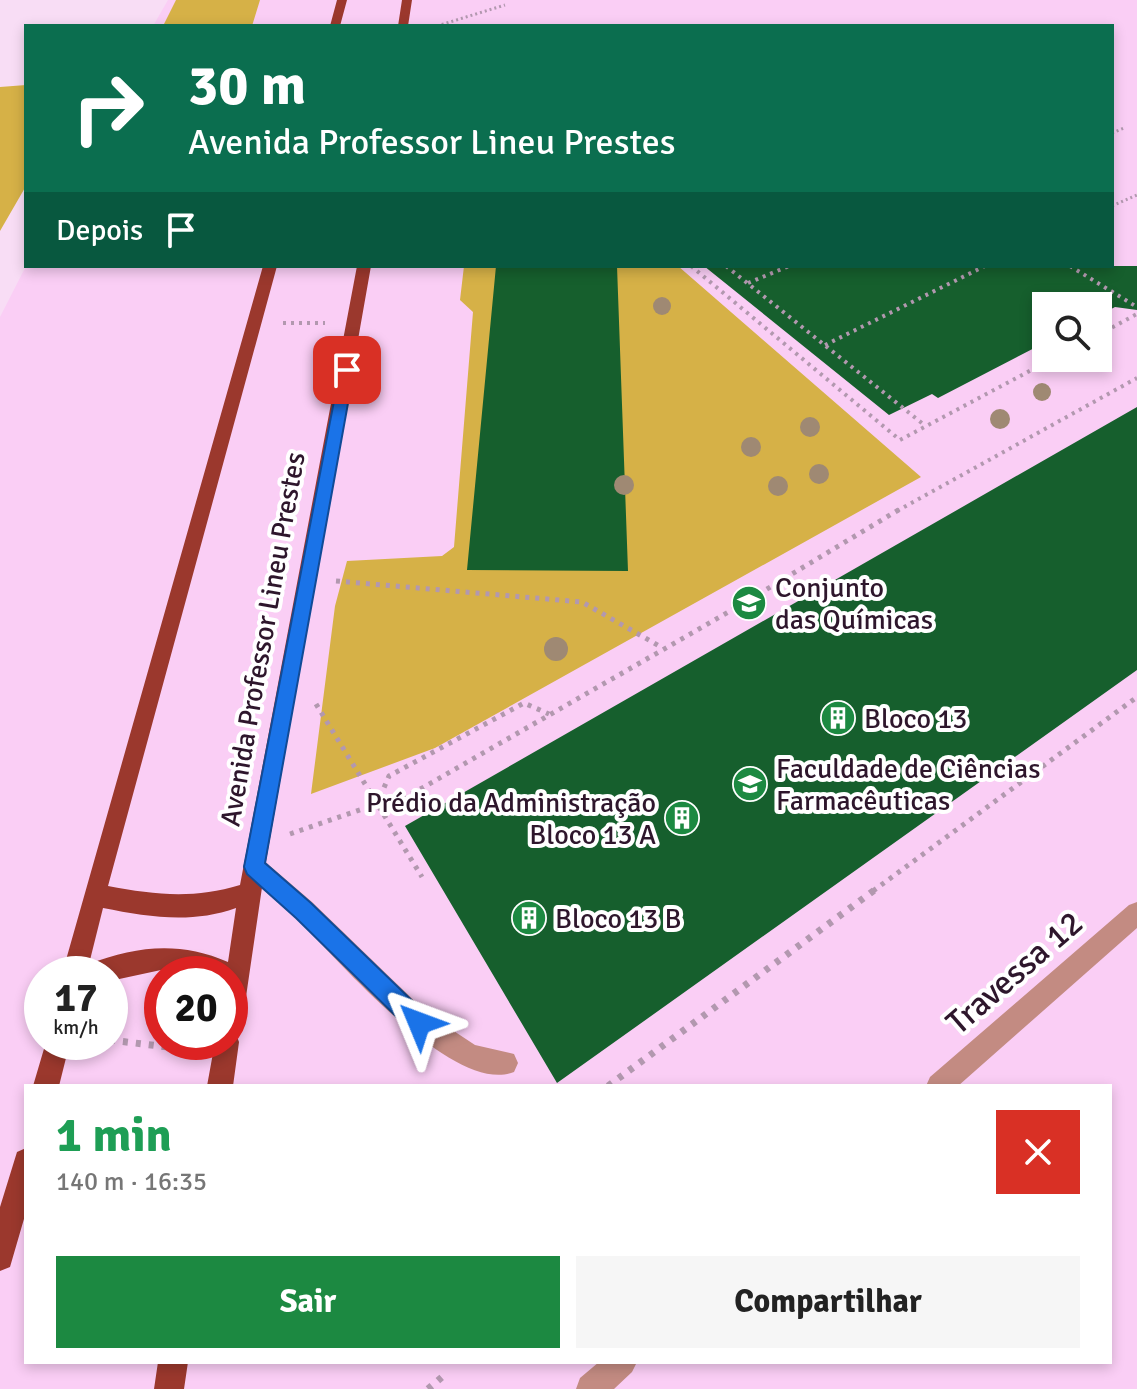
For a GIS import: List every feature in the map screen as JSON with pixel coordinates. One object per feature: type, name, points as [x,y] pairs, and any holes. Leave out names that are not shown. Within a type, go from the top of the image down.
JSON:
[{"type":"main road","points":[[336,24],[342,0]]},
{"type":"main road","points":[[403,24],[407,0]]},
{"type":"main road","points":[[79,956],[269,268]]},
{"type":"main road","name":"Avenida Professor Lineu Prestes","points":[[236,956],[309,578],[364,268]]},
{"type":"main road","points":[[96,895],[143,903],[194,906],[250,893]]},
{"type":"main road","points":[[47,1084],[53,1060]]},
{"type":"main road","points":[[220,1084],[224,1060]]},
{"type":"main road","points":[[0,1257],[24,1168]]},
{"type":"main road","points":[[169,1389],[173,1364]]},
{"type":"street","points":[[256,856],[304,910],[419,1023],[471,1057],[505,1063]]},
{"type":"street","name":"Travessa 12","points":[[941,1084],[1137,913]]},
{"type":"street","points":[[591,1389],[620,1364]]},
{"type":"path","points":[[443,24],[505,5]]},
{"type":"path","points":[[1114,132],[1124,128]]},
{"type":"path","points":[[1114,205],[1137,195]]},
{"type":"path","points":[[693,268],[900,440],[1032,370]]},
{"type":"path","points":[[729,268],[923,424]]},
{"type":"path","points":[[748,283],[784,268]]},
{"type":"path","points":[[825,345],[981,268]]},
{"type":"path","points":[[1073,268],[1137,307]]},
{"type":"path","points":[[1112,327],[1137,314]]},
{"type":"path","points":[[255,322],[354,323]]},
{"type":"path","points":[[403,799],[732,610],[907,505],[1137,378]]},
{"type":"path","points":[[309,578],[582,602],[662,648]]},
{"type":"path","points":[[292,666],[422,877]]},
{"type":"path","points":[[611,1084],[1137,697]]},
{"type":"path","points":[[256,856],[377,804],[389,776],[524,703],[549,714]]},
{"type":"path","points":[[428,1389],[442,1377]]},
{"type":"shaded area","name":"Conjunto das Químicas","points":[[168,0],[1137,0],[1137,1389],[0,1389],[0,317],[25,268],[1114,268],[1114,24],[154,24]]},
{"type":"shaded area","points":[[176,0],[260,0],[253,24],[164,24]]},
{"type":"shaded area","points":[[24,85],[24,189],[0,231],[0,87]]},
{"type":"shaded area","points":[[464,268],[680,268],[921,477],[435,748],[311,794],[335,606],[347,561],[442,556],[454,547],[473,312],[460,300]]},
{"type":"building","points":[[1137,266],[1137,310],[1112,309],[1112,292],[1032,292],[1032,349],[938,398],[932,394],[889,415],[706,268]]},
{"type":"building","points":[[496,268],[617,268],[628,571],[467,570]]},
{"type":"building","name":"Faculdade de Ciências Farmacêuticas","points":[[1137,407],[1137,670],[557,1083],[405,826]]},
{"type":"place","name":"Conjunto das Químicas","points":[[749,603]]},
{"type":"place","name":"Bloco 13","points":[[838,718]]},
{"type":"place","name":"Faculdade de Ciências Farmacêuticas","points":[[750,784]]},
{"type":"place","name":"Prédio da Administração Bloco 13 A","points":[[682,818]]},
{"type":"place","name":"Bloco 13 B","points":[[529,918]]},
{"type":"route","points":[[347,370],[254,867],[304,910],[419,1023]]}]
